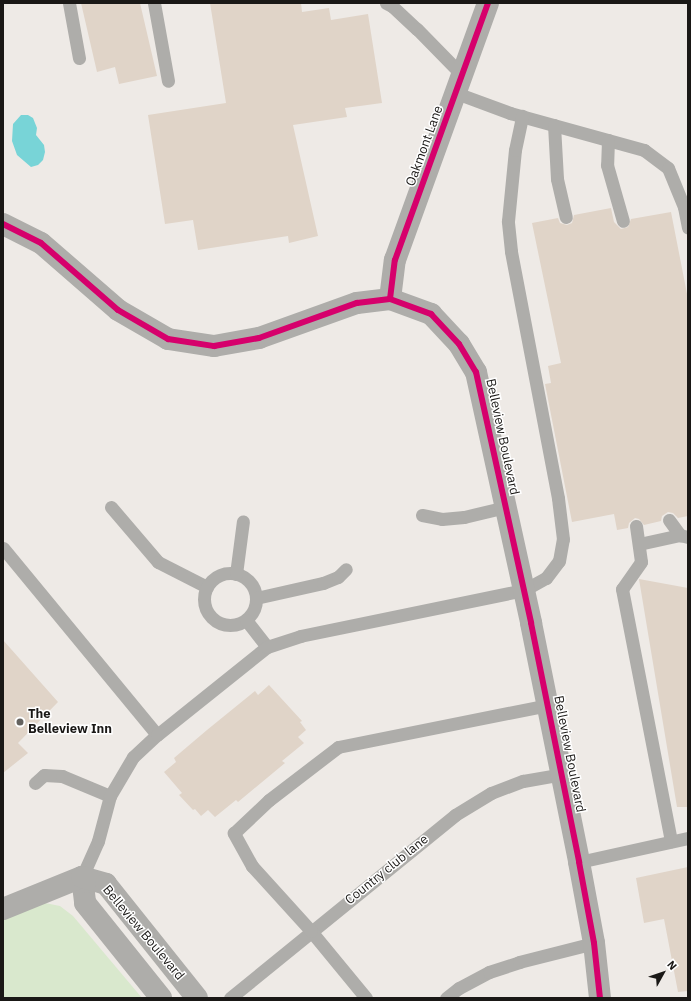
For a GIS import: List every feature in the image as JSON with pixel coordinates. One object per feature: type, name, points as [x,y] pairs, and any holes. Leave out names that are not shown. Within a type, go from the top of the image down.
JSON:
[{"type":"street","name":"Oakmont Lane","points":[[390,299],[395,260],[488,3]]},
{"type":"street","name":"Belleview Boulevard","points":[[3,224],[41,243],[118,310],[168,339],[214,346],[259,338],[357,303],[390,299],[431,314],[459,344],[476,372],[524,590],[579,862],[594,943],[600,998]]},
{"type":"street","name":"Belleview Boulevard","points":[[161,998],[85,903],[82,877],[106,884],[197,998]]},
{"type":"street","points":[[3,909],[82,877]]},
{"type":"lane","points":[[69,3],[79,58]]},
{"type":"lane","points":[[154,3],[168,81]]},
{"type":"lane","points":[[386,3],[417,29],[459,84],[522,116],[644,150],[668,168],[684,207],[688,228]]},
{"type":"lane","points":[[82,877],[98,841],[110,796],[133,757],[157,734],[267,647],[300,636],[524,590],[546,578],[559,561],[562,539],[558,498],[511,251],[508,220],[515,150],[522,116]]},
{"type":"lane","points":[[554,125],[557,179],[566,217]]},
{"type":"lane","points":[[608,140],[607,165],[623,221]]},
{"type":"lane","points":[[111,507],[158,562],[207,587]]},
{"type":"lane","points":[[422,515],[442,519],[464,517],[506,507]]},
{"type":"lane","points":[[669,520],[684,536]]},
{"type":"lane","points":[[236,574],[243,521]]},
{"type":"lane","points":[[636,526],[641,562],[622,589],[671,841]]},
{"type":"lane","points":[[639,544],[684,536]]},
{"type":"lane","points":[[3,548],[157,734]]},
{"type":"lane","points":[[256,598],[323,582],[338,577],[346,569]]},
{"type":"lane","points":[[236,574],[244,577],[250,583],[256,598],[255,607],[252,614],[246,620],[238,624],[221,624],[213,619],[207,612],[204,604],[207,587],[219,575],[236,574]]},
{"type":"lane","points":[[246,620],[267,647]]},
{"type":"lane","points":[[366,998],[311,931],[252,866],[234,833],[269,800],[338,747],[548,704]]},
{"type":"lane","name":"Country club lane","points":[[230,998],[455,815],[491,793],[523,781],[562,774]]},
{"type":"lane","points":[[35,783],[44,775],[62,776],[110,796]]},
{"type":"lane","points":[[579,862],[688,838]]},
{"type":"lane","points":[[446,998],[459,988],[489,972],[519,962],[594,943]]},
{"type":"green space","points":[[40,902],[60,906],[73,916],[142,998],[3,998],[3,920]]},
{"type":"water","points":[[21,115],[28,115],[33,118],[37,128],[36,135],[44,145],[45,152],[43,160],[38,165],[31,167],[17,155],[12,141],[13,124]]},
{"type":"building","points":[[81,3],[140,3],[157,76],[119,84],[115,67],[97,72]]},
{"type":"building","points":[[210,3],[301,3],[302,12],[329,8],[331,20],[368,14],[382,103],[345,108],[347,117],[293,125],[318,236],[289,243],[288,236],[198,250],[193,220],[165,224],[148,115],[226,103]]},
{"type":"building","points":[[611,208],[614,222],[621,229],[628,227],[631,219],[671,212],[688,299],[688,516],[678,518],[673,513],[668,512],[662,516],[661,521],[644,525],[639,519],[635,518],[629,523],[628,528],[617,530],[614,514],[572,522],[545,384],[551,383],[548,366],[561,363],[532,223],[558,218],[560,223],[567,225],[572,223],[574,215]]},
{"type":"building","points":[[639,579],[688,588],[688,807],[677,807]]},
{"type":"building","name":"The Belleview Inn","points":[[3,640],[58,702],[18,743],[28,753],[3,773]]},
{"type":"building","points":[[269,685],[302,721],[300,722],[306,730],[298,737],[304,743],[282,761],[285,763],[238,802],[236,800],[215,817],[208,810],[201,816],[179,795],[182,793],[164,772],[176,762],[174,758],[207,730],[255,691],[258,695]]},
{"type":"building","points":[[688,867],[688,991],[678,992],[664,919],[644,923],[636,878]]},
{"type":"cycle path","points":[[390,299],[395,260],[488,3]]},
{"type":"cycle path","points":[[3,224],[41,243],[118,310],[168,339],[214,346],[259,338],[357,303],[390,299],[431,314],[459,344],[476,372],[531,623],[594,943],[600,998]]},
{"type":"place","name":"The Belleview Inn","points":[[20,722]]}]
